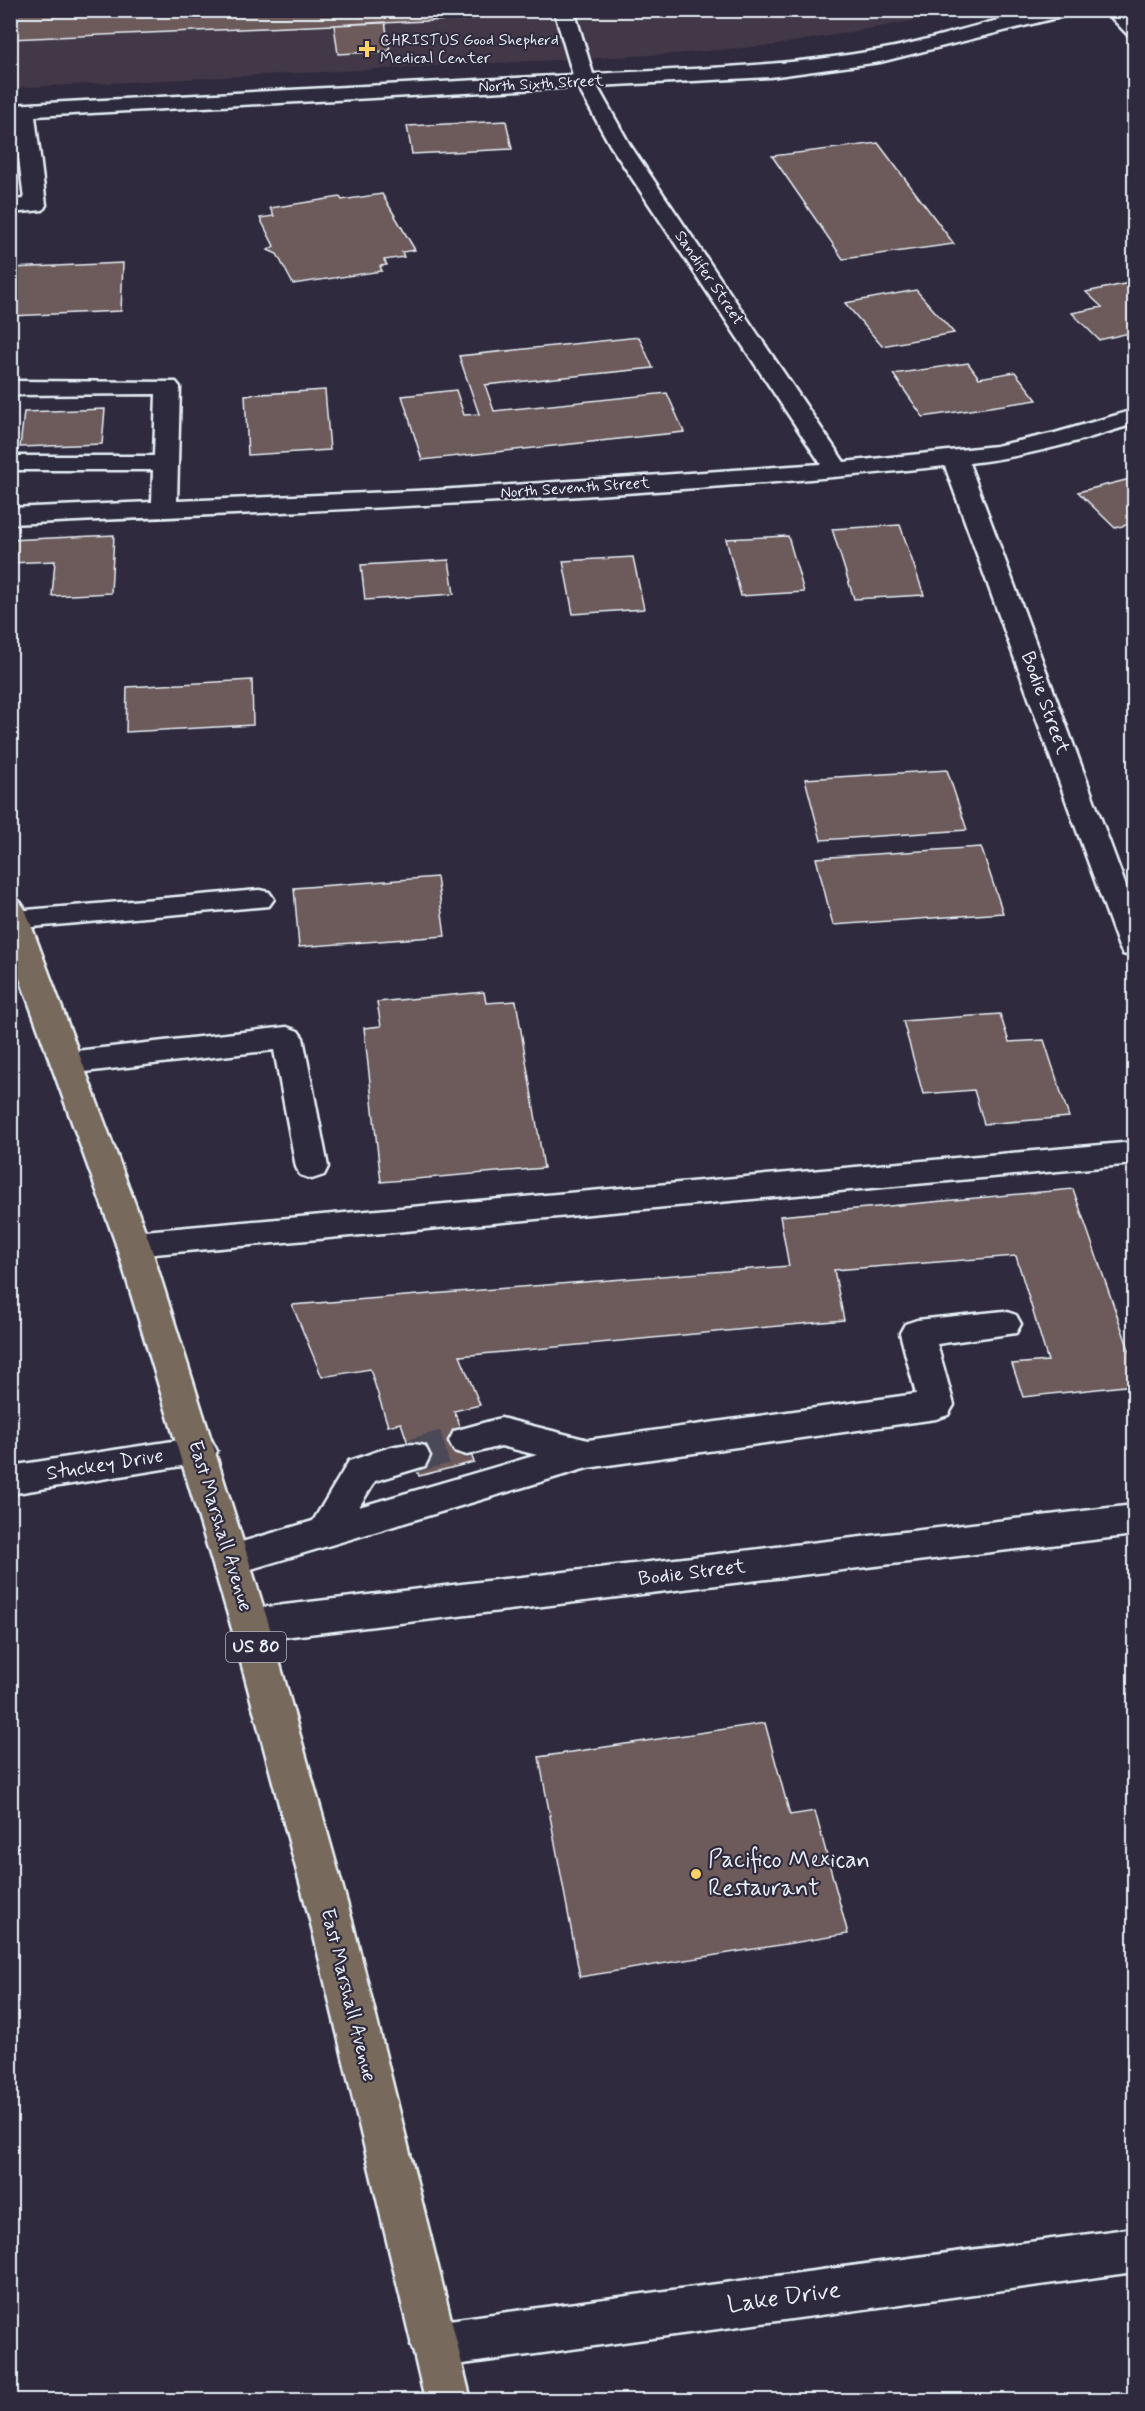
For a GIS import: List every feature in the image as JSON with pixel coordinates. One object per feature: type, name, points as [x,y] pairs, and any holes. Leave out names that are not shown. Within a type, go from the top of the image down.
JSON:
[{"type":"main road","name":"East Marshall Avenue","points":[[13,915],[133,1244],[231,1560],[332,1924],[448,2400]]},
{"type":"street","name":"Sandifer Street","points":[[564,10],[585,82],[620,145],[837,470]]},
{"type":"street","name":"North Sixth Street","points":[[17,111],[739,74],[828,64],[913,49],[1065,10]]},
{"type":"street","points":[[1113,10],[1134,30]]},
{"type":"street","points":[[10,207],[35,204],[17,111]]},
{"type":"street","points":[[10,388],[168,387],[164,509]]},
{"type":"street","name":"North Seventh Street","points":[[10,516],[439,497],[837,470],[955,459],[1032,446],[1134,417]]},
{"type":"street","name":"Bodie Street","points":[[955,459],[1134,947]]},
{"type":"street","points":[[10,463],[164,464]]},
{"type":"street","points":[[13,915],[259,899]]},
{"type":"street","points":[[67,1063],[287,1038],[312,1167]]},
{"type":"street","points":[[133,1244],[1134,1153]]},
{"type":"street","points":[[231,1560],[327,1529],[587,1454],[936,1405],[917,1333],[1004,1324]]},
{"type":"street","points":[[467,1441],[501,1432],[587,1454]]},
{"type":"street","name":"Stuckey Drive","points":[[10,1480],[199,1451]]},
{"type":"street","points":[[327,1529],[362,1472],[412,1456]]},
{"type":"street","name":"Bodie Street","points":[[250,1625],[1134,1520]]},
{"type":"street","name":"Lake Drive","points":[[434,2345],[1134,2250]]},
{"type":"shaded area","name":"CHRISTUS Good Shepherd Medical Center","points":[[11,11],[969,11],[777,45],[672,54],[11,88]]},
{"type":"building","points":[[10,10],[472,10],[473,19],[10,39]]},
{"type":"building","points":[[385,22],[390,51],[338,54],[334,25]]},
{"type":"building","points":[[506,121],[512,149],[412,154],[407,126]]},
{"type":"building","points":[[878,143],[954,244],[843,259],[772,156]]},
{"type":"building","points":[[382,194],[415,250],[402,252],[404,257],[384,260],[387,265],[380,266],[382,271],[293,284],[277,254],[268,250],[274,246],[260,218],[274,216],[270,208],[340,197],[342,200]]},
{"type":"building","points":[[123,263],[121,311],[10,316],[10,268]]},
{"type":"building","points":[[1134,282],[1134,332],[1099,340],[1072,313],[1102,307],[1086,292]]},
{"type":"building","points":[[916,290],[954,333],[882,346],[845,303]]},
{"type":"building","points":[[639,337],[653,368],[485,385],[494,411],[667,393],[684,432],[422,460],[402,396],[456,390],[464,415],[479,414],[459,356]]},
{"type":"building","points":[[968,363],[979,378],[1015,372],[1037,400],[923,417],[893,374]]},
{"type":"building","points":[[325,390],[330,450],[248,455],[245,395]]},
{"type":"building","points":[[105,409],[102,444],[20,447],[24,412]]},
{"type":"building","points":[[1134,478],[1134,523],[1115,528],[1078,492]]},
{"type":"building","points":[[900,525],[924,595],[854,599],[832,529]]},
{"type":"building","points":[[114,535],[111,593],[52,596],[55,561],[10,563],[10,540]]},
{"type":"building","points":[[788,536],[804,592],[741,596],[726,539]]},
{"type":"building","points":[[633,557],[644,609],[573,614],[563,561]]},
{"type":"building","points":[[449,560],[454,594],[365,600],[361,565]]},
{"type":"building","points":[[252,680],[253,725],[126,732],[127,687]]},
{"type":"building","points":[[947,770],[967,830],[821,840],[805,779]]},
{"type":"building","points":[[981,847],[1003,913],[833,925],[816,858]]},
{"type":"building","points":[[437,877],[445,936],[299,947],[294,888]]},
{"type":"building","points":[[484,992],[486,1003],[516,1001],[544,1168],[381,1182],[364,1028],[381,1026],[377,1002]]},
{"type":"building","points":[[1000,1014],[1009,1042],[1044,1040],[1069,1117],[984,1124],[974,1090],[923,1094],[903,1021]]},
{"type":"building","points":[[1073,1189],[1134,1364],[1134,1385],[1023,1397],[1012,1364],[1048,1361],[1016,1256],[834,1270],[844,1320],[460,1356],[480,1405],[454,1411],[474,1462],[419,1476],[401,1423],[388,1426],[370,1369],[322,1377],[292,1305],[789,1266],[780,1216]]},
{"type":"building","name":"Pacifico Mexican Restaurant","points":[[765,1723],[790,1815],[815,1811],[848,1934],[580,1977],[539,1757]]},
{"type":"tunnel","points":[[412,1456],[467,1441]]},
{"type":"place","name":"CHRISTUS Good Shepherd Medical Center","points":[[367,49]]},
{"type":"place","name":"Pacifico Mexican Restaurant","points":[[696,1874]]}]
